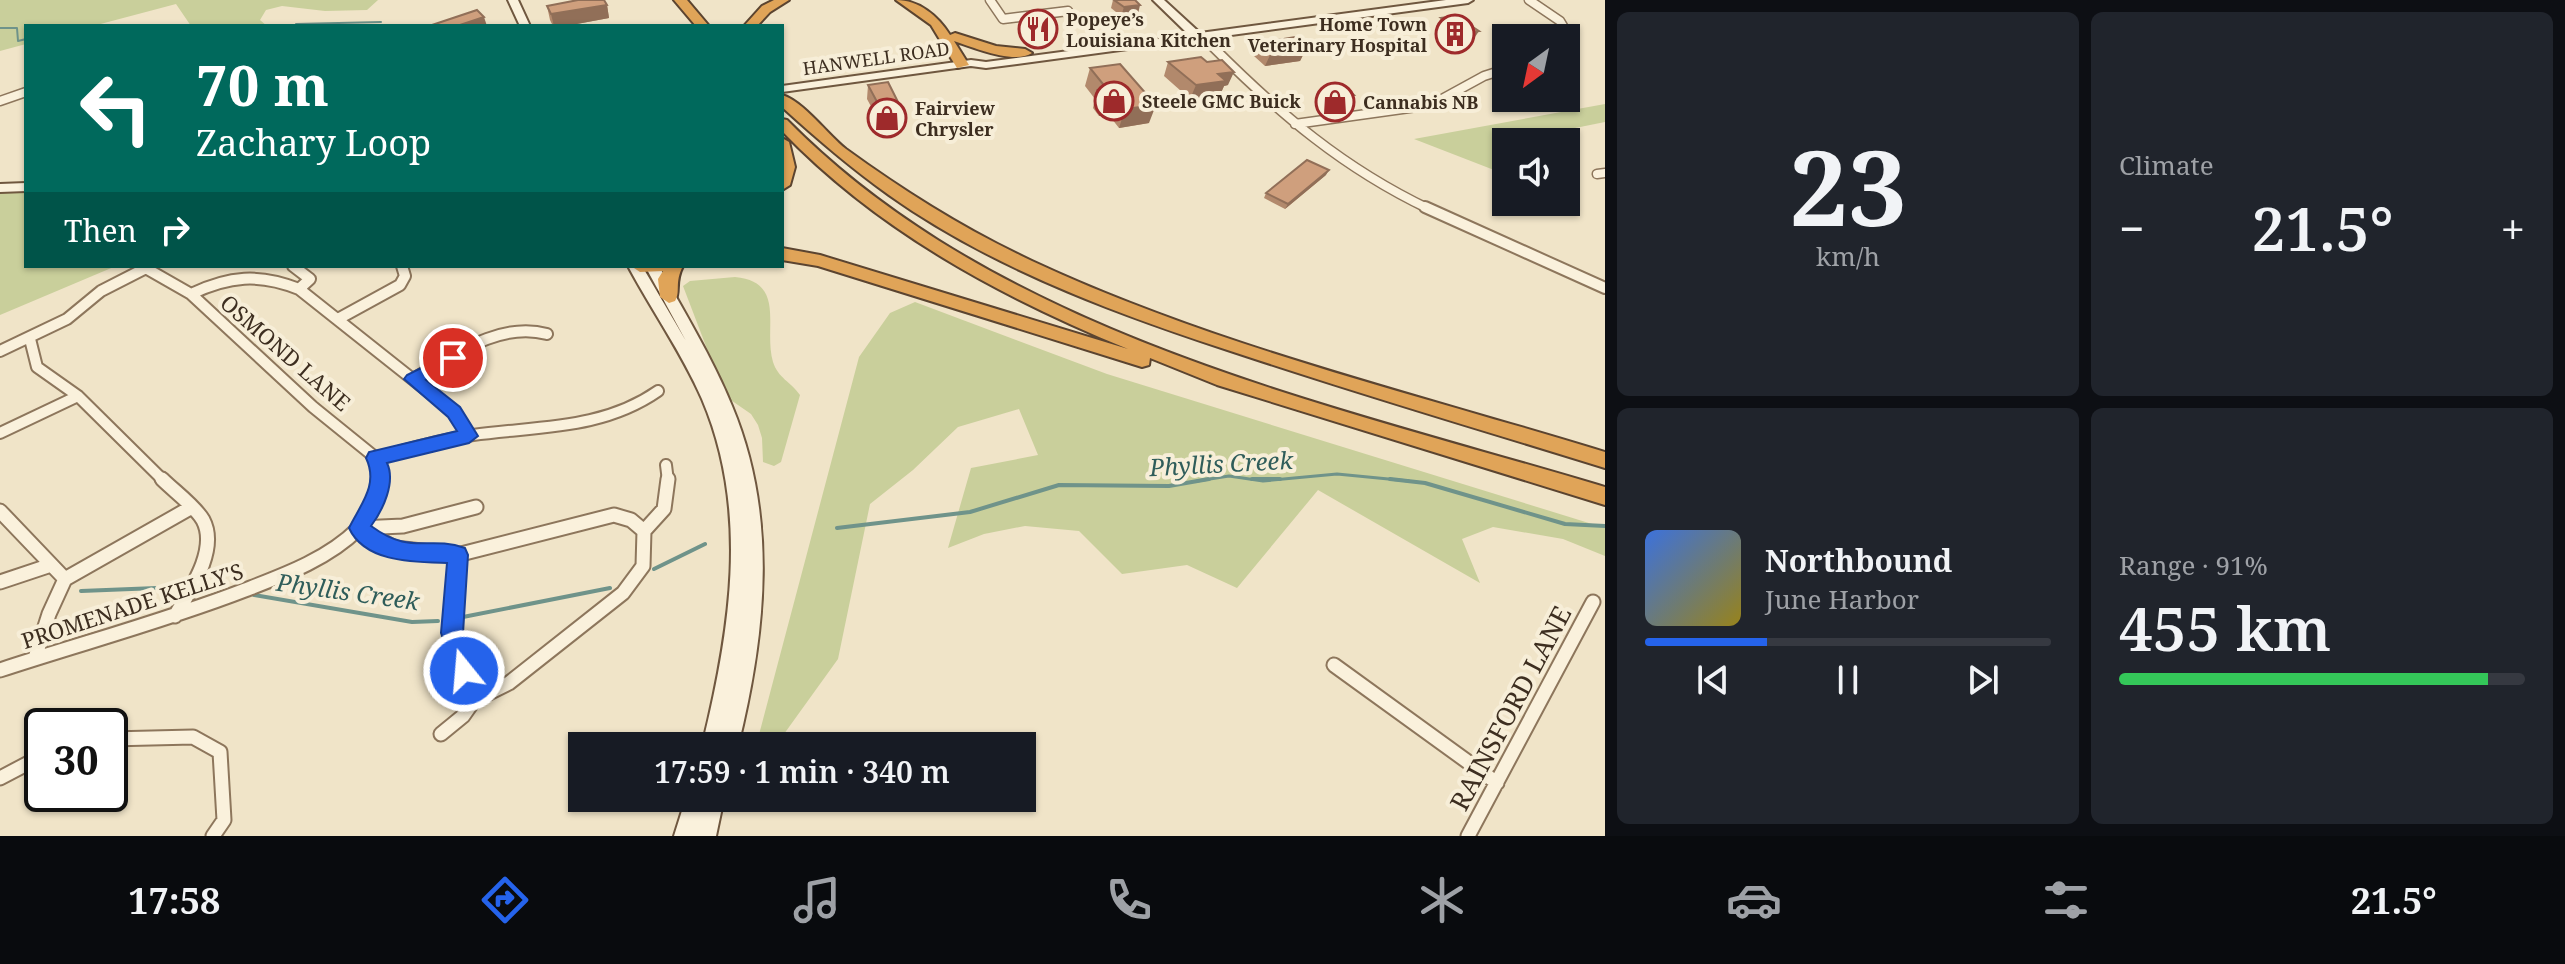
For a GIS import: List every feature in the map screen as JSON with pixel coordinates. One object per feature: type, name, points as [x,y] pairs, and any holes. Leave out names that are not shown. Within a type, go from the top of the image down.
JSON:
[{"type":"highway","points":[[680,0],[701,24]]},
{"type":"highway","points":[[697,0],[717,24]]},
{"type":"highway","points":[[752,24],[766,9],[783,0]]},
{"type":"highway","points":[[902,0],[936,23],[969,64]]},
{"type":"highway","points":[[917,0],[937,13],[955,37],[969,64]]},
{"type":"highway","points":[[955,37],[987,48],[1025,53]]},
{"type":"highway","points":[[784,101],[845,156],[923,210],[1021,263],[1083,291],[1214,339],[1605,460]]},
{"type":"highway","points":[[784,125],[820,162],[855,190],[985,277],[1151,353],[1224,380]]},
{"type":"highway","points":[[784,152],[787,167],[784,178]]},
{"type":"highway","points":[[784,254],[820,261],[1108,351],[1224,380],[1605,496]]},
{"type":"highway","points":[[669,297],[667,279],[673,268]]},
{"type":"main road","points":[[513,0],[524,24]]},
{"type":"main road","points":[[1156,0],[1197,30]]},
{"type":"main road","points":[[1156,0],[1174,23],[1164,35]]},
{"type":"main road","points":[[1170,0],[1197,30]]},
{"type":"main road","name":"HANWELL ROAD","points":[[784,89],[969,64],[1002,63],[1197,30],[1269,26],[1431,2],[1468,0]]},
{"type":"main road","name":"HANWELL ROAD","points":[[969,64],[982,59],[1197,30],[1269,26]]},
{"type":"main road","points":[[0,188],[24,187]]},
{"type":"main road","points":[[649,268],[669,297],[733,427],[751,503],[755,602],[740,702],[732,732]]},
{"type":"main road","points":[[649,268],[709,398],[721,428],[733,475],[740,526],[740,585],[736,635],[715,732]]},
{"type":"main road","points":[[685,836],[693,812]]},
{"type":"main road","points":[[705,836],[710,812]]},
{"type":"street","points":[[990,0],[1003,19],[1068,11]]},
{"type":"street","points":[[1529,0],[1562,24]]},
{"type":"street","points":[[1197,30],[1295,124],[1360,171],[1412,200],[1605,288]]},
{"type":"street","points":[[1295,124],[1431,105],[1448,98],[1476,78],[1492,73]]},
{"type":"street","points":[[0,101],[24,93]]},
{"type":"street","name":"OSMOND LANE","points":[[0,351],[67,319],[112,284],[142,268]]},
{"type":"street","name":"OSMOND LANE","points":[[146,268],[191,294],[313,407],[359,441],[376,458]]},
{"type":"street","points":[[296,268],[310,279],[299,289]]},
{"type":"street","points":[[338,319],[400,285],[405,276],[403,268]]},
{"type":"street","points":[[191,294],[213,283],[255,275],[273,277],[299,289],[454,412],[469,436]]},
{"type":"street","points":[[413,379],[477,344],[499,336],[535,328],[547,334]]},
{"type":"street","points":[[30,339],[37,367],[78,396],[203,520],[209,535],[199,571],[175,616]]},
{"type":"street","points":[[359,528],[374,507],[378,491],[381,470],[376,458],[469,436],[605,418],[643,404],[658,391]]},
{"type":"street","points":[[0,433],[78,396]]},
{"type":"street","points":[[441,734],[463,716],[477,696],[493,693],[509,683],[623,593],[643,566],[644,531],[660,518],[670,497],[666,465]]},
{"type":"street","points":[[359,528],[403,526],[476,507]]},
{"type":"street","points":[[35,658],[49,614],[65,579],[190,508]]},
{"type":"street","points":[[0,511],[65,579]]},
{"type":"street","points":[[359,528],[382,546],[404,553],[457,555],[614,515],[631,520],[644,531]]},
{"type":"street","name":"PROMENADE KELLY'S","points":[[0,670],[175,616],[289,572],[359,528]]},
{"type":"street","points":[[457,555],[452,633],[469,687],[477,696]]},
{"type":"street","points":[[0,582],[51,565]]},
{"type":"street","name":"RAINSFORD LANE","points":[[1468,836],[1593,602]]},
{"type":"street","points":[[1334,665],[1497,783]]},
{"type":"street","points":[[128,739],[193,737],[220,752],[224,820],[213,836]]},
{"type":"street","points":[[0,778],[24,765]]},
{"type":"green space","points":[[0,0],[378,0],[367,10],[325,11],[282,6],[266,10],[260,20],[265,24],[190,24],[176,4],[101,24],[24,24],[24,45],[0,51]]},
{"type":"green space","points":[[1605,104],[1605,122],[1575,128],[1492,128],[1492,169],[1414,139],[1561,112],[1580,112],[1580,109]]},
{"type":"green space","points":[[24,187],[24,268],[111,268],[0,315],[0,188]]},
{"type":"green space","points":[[735,277],[751,281],[767,297],[773,362],[778,372],[800,395],[781,462],[774,466],[763,462],[762,438],[751,414],[725,396],[683,286],[690,281]]},
{"type":"green space","points":[[915,302],[1107,374],[1605,528],[1605,556],[1563,539],[1493,527],[1462,539],[1480,583],[1318,490],[1237,588],[1187,565],[1122,574],[1079,531],[1025,526],[984,534],[948,548],[971,468],[1038,455],[1019,409],[958,427],[913,470],[870,504],[838,659],[785,732],[760,732],[859,357],[890,313]]},
{"type":"building","points":[[578,0],[604,0],[607,5],[551,14],[547,6]]},
{"type":"building","points":[[1114,0],[1135,0],[1140,5],[1124,7]]},
{"type":"building","points":[[477,10],[484,17],[463,24],[435,24]]},
{"type":"building","points":[[1456,16],[1479,31],[1464,33],[1441,18]]},
{"type":"building","points":[[1295,37],[1307,47],[1271,53],[1260,43]]},
{"type":"building","points":[[1201,57],[1207,62],[1222,60],[1234,72],[1218,74],[1226,81],[1196,85],[1168,62]]},
{"type":"building","points":[[1120,64],[1156,105],[1125,109],[1114,96],[1104,97],[1098,90],[1107,89],[1090,68]]},
{"type":"building","points":[[888,82],[902,110],[883,113],[868,85]]},
{"type":"building","points":[[1345,87],[1354,95],[1334,98],[1325,90]]},
{"type":"building","points":[[1307,160],[1329,170],[1288,204],[1266,193]]},
{"type":"waterway","points":[[296,24],[381,22]]},
{"type":"waterway","points":[[0,28],[17,28],[18,41],[24,40]]},
{"type":"waterway","name":"Phyllis Creek","points":[[1202,480],[1229,476],[1263,481],[1337,474],[1399,480]]},
{"type":"waterway","name":"Phyllis Creek","points":[[1202,480],[1209,479]]},
{"type":"waterway","name":"Phyllis Creek","points":[[1252,479],[1280,479]]},
{"type":"waterway","name":"Phyllis Creek","points":[[1390,479],[1399,480]]},
{"type":"waterway","name":"Phyllis Creek","points":[[837,528],[970,512],[1059,485],[1169,486],[1202,480]]},
{"type":"waterway","name":"Phyllis Creek","points":[[1197,481],[1202,480]]},
{"type":"waterway","name":"Phyllis Creek","points":[[1399,480],[1409,481]]},
{"type":"waterway","name":"Phyllis Creek","points":[[1399,480],[1425,483],[1565,524],[1605,526]]},
{"type":"waterway","name":"Phyllis Creek","points":[[654,569],[705,544]]},
{"type":"waterway","name":"Phyllis Creek","points":[[201,586],[227,585]]},
{"type":"waterway","name":"Phyllis Creek","points":[[81,591],[182,587]]},
{"type":"waterway","name":"Phyllis Creek","points":[[463,617],[610,588]]},
{"type":"waterway","name":"Phyllis Creek","points":[[254,595],[412,622],[438,621]]},
{"type":"place","name":"Popeye’s Louisiana Kitchen","points":[[1038,29]]},
{"type":"place","name":"Home Town Veterinary Hospital","points":[[1455,34]]},
{"type":"place","name":"Steele GMC Buick","points":[[1114,101]]},
{"type":"place","name":"Cannabis NB","points":[[1335,102]]},
{"type":"place","name":"Fairview Chrysler","points":[[887,118]]},
{"type":"route","points":[[453,358],[413,379],[454,412],[469,436],[376,458],[381,470],[378,491],[374,507],[359,528],[382,546],[404,553],[457,555],[452,633],[464,671]]}]
